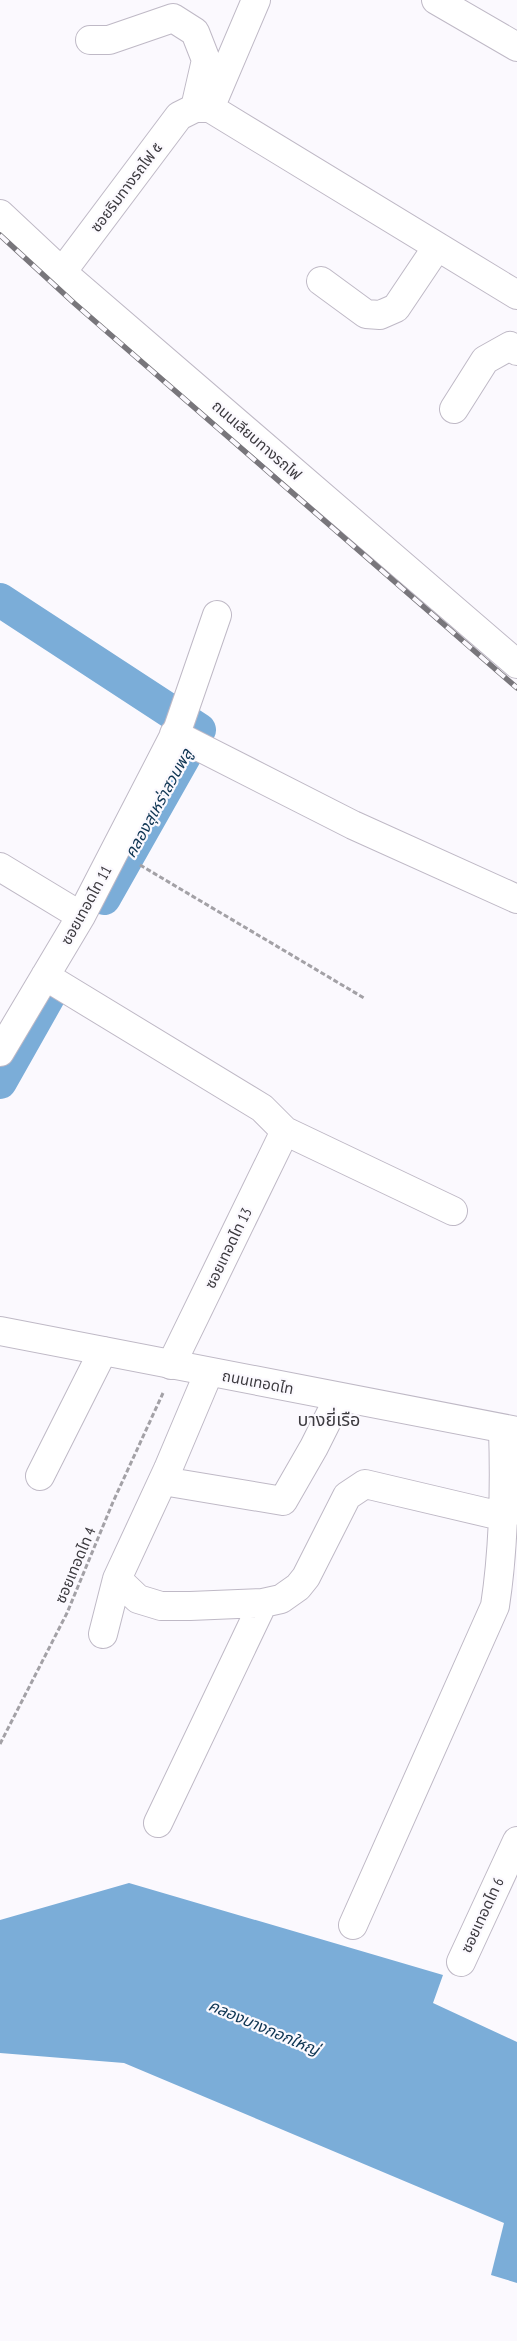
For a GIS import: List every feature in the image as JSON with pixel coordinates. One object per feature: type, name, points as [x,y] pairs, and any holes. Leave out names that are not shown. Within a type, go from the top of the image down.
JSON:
[{"type":"street","points":[[202,108],[256,0]]},
{"type":"street","points":[[436,0],[517,47]]},
{"type":"street","points":[[90,40],[109,40],[173,18],[195,32],[206,60],[202,108]]},
{"type":"street","points":[[202,108],[517,296]]},
{"type":"street","name":"ซอยริมทางรถไฟ ๕","points":[[62,272],[179,116],[202,108]]},
{"type":"street","name":"ถนนเลียบทางรถไฟ","points":[[0,214],[62,272],[517,664]]},
{"type":"street","points":[[321,280],[366,314],[380,315],[396,308],[437,247]]},
{"type":"street","points":[[454,409],[485,360],[510,346],[517,351]]},
{"type":"street","name":"ซอยเทอดไท 11","points":[[0,1052],[81,916],[116,851],[179,724],[217,615]]},
{"type":"street","points":[[179,724],[352,825],[517,900]]},
{"type":"street","points":[[0,867],[81,916]]},
{"type":"street","points":[[45,976],[262,1108],[285,1130],[452,1211]]},
{"type":"street","name":"ซอยเทอดไท 13","points":[[171,1365],[285,1130]]},
{"type":"street","name":"ถนนเทอดไท","points":[[0,1331],[510,1430]]},
{"type":"street","points":[[40,1476],[103,1351]]},
{"type":"street","points":[[103,1634],[117,1579],[163,1481],[209,1372]]},
{"type":"street","points":[[163,1481],[283,1502],[339,1397]]},
{"type":"street","points":[[353,1925],[495,1606],[501,1570],[510,1430]]},
{"type":"street","points":[[117,1579],[138,1599],[161,1606],[263,1603],[281,1599],[298,1588],[306,1577],[347,1496],[365,1484],[504,1517]]},
{"type":"street","points":[[158,1823],[263,1603]]},
{"type":"street","name":"ซอยเทอดไท 6","points":[[460,1962],[517,1841]]},
{"type":"path","points":[[116,851],[364,998]]},
{"type":"path","name":"ซอยเทอดไท 4","points":[[0,1744],[67,1613],[163,1392]]},
{"type":"water","name":"คลองบางกอกใหญ่","points":[[129,1883],[443,1975],[433,2003],[517,2042],[517,2283],[491,2275],[504,2223],[124,2063],[0,2053],[0,1920]]},
{"type":"waterway","name":"คลองสุเหร่าสวนพลู","points":[[0,600],[199,730],[104,898]]},
{"type":"waterway","name":"คลองสุเหร่าสวนพลู","points":[[0,1082],[53,988]]},
{"type":"railway","points":[[0,235],[74,303],[517,688]]},
{"type":"district","name":"บางยี่เรือ","points":[[329,1419]]}]
